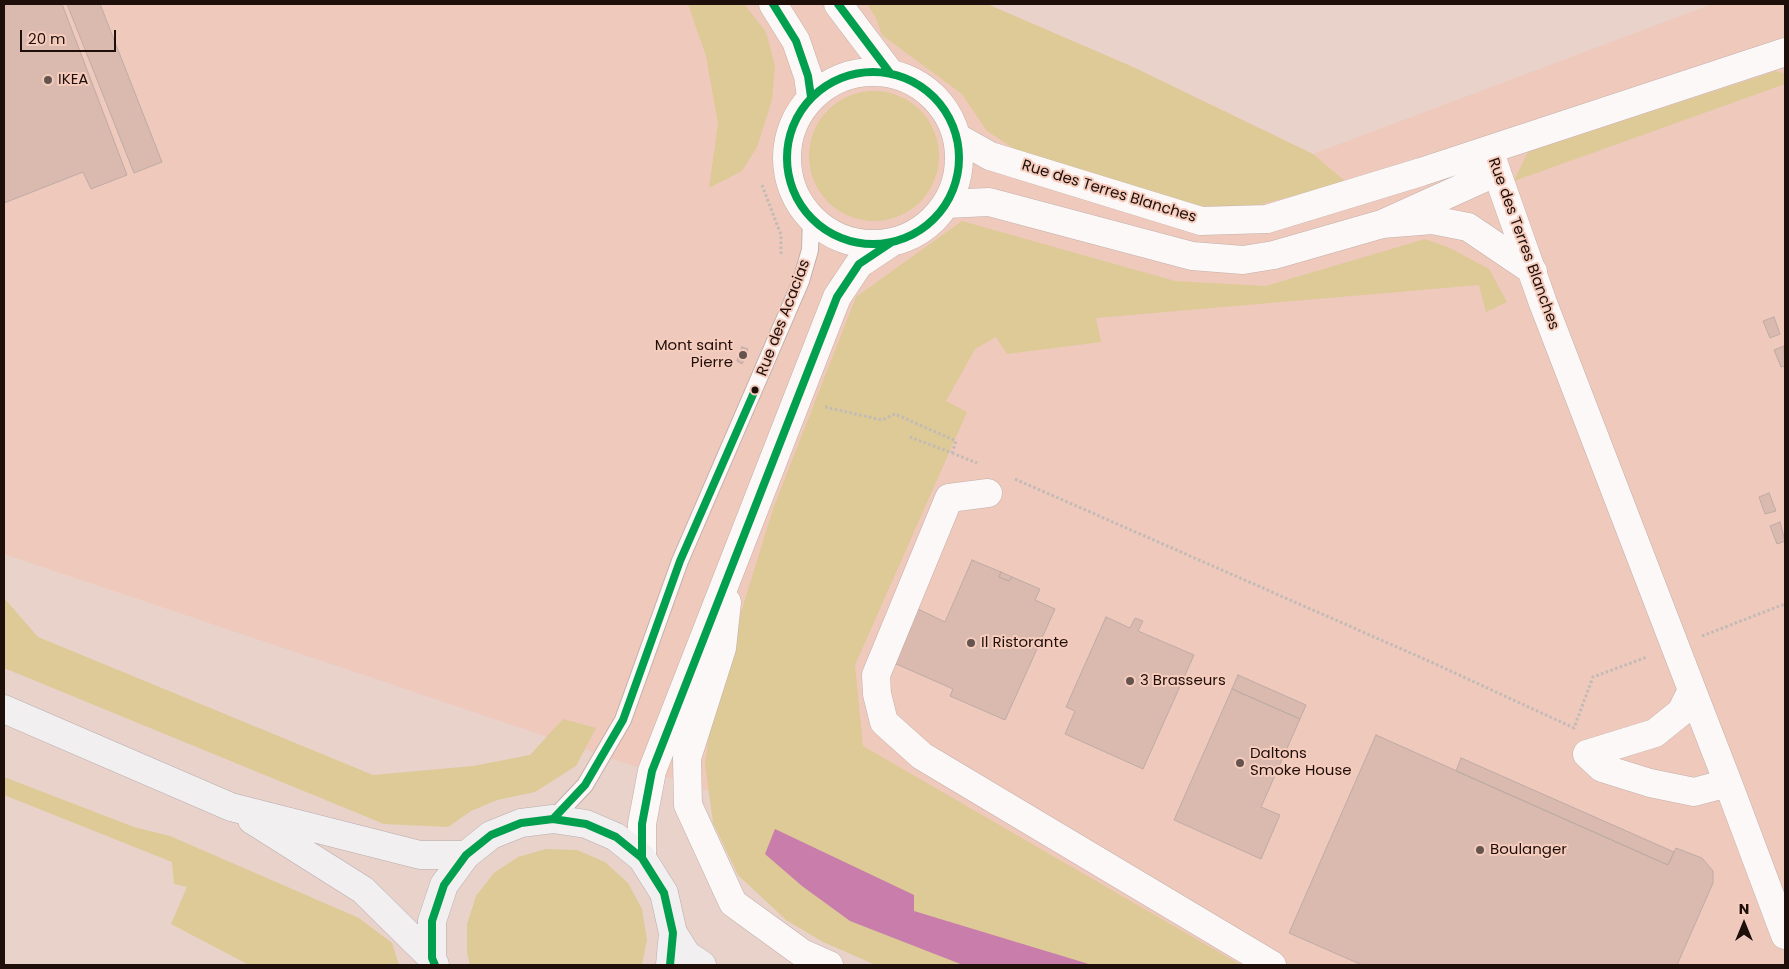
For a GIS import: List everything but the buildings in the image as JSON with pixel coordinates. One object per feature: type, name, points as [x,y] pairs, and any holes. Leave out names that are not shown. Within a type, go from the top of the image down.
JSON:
[{"type":"main road","points":[[4,710],[231,806],[420,855],[466,856]]},
{"type":"main road","points":[[231,806],[363,890],[434,961]]},
{"type":"main road","points":[[434,961],[432,921],[444,885],[466,856],[491,835],[521,823],[553,819],[586,824],[616,837],[642,858],[664,893],[674,933],[687,955],[702,965]]},
{"type":"main road","points":[[670,965],[674,933]]},
{"type":"street","points":[[773,4],[796,41],[808,76],[811,97]]},
{"type":"street","points":[[838,4],[890,73]]},
{"type":"street","points":[[1382,224],[1493,161],[1785,52]]},
{"type":"street","points":[[642,858],[642,824],[652,771],[837,297],[860,264],[892,242],[923,229],[946,204],[959,172],[958,138],[944,108],[920,85],[890,73],[861,72],[834,80],[811,97],[795,120],[787,146],[788,173],[796,197],[811,218],[828,231],[848,240],[870,244],[892,242]]},
{"type":"street","name":"Rue des Terres Blanches","points":[[958,138],[990,156],[1201,221],[1267,219],[1493,161],[1543,303],[1728,783],[1777,888],[1785,935]]},
{"type":"street","points":[[946,204],[989,202],[1192,256],[1243,260],[1274,255],[1382,224],[1432,220],[1468,227],[1533,271]]},
{"type":"street","points":[[988,492],[949,498],[876,674],[877,694],[884,722],[922,756],[1272,965]]},
{"type":"street","points":[[731,565],[722,648],[687,758],[688,805],[733,903],[802,953],[828,965]]},
{"type":"street","points":[[1692,690],[1681,712],[1655,732],[1588,754],[1602,768],[1650,783],[1694,792],[1728,783]]},
{"type":"lane","name":"Rue des Acacias","points":[[553,819],[585,785],[623,720],[680,561],[801,281],[810,250],[811,218]]},
{"type":"path","points":[[829,398],[825,407],[882,420],[895,414],[956,441],[952,453]]},
{"type":"path","points":[[910,437],[980,464]]},
{"type":"path","points":[[1013,478],[1431,662],[1574,728],[1593,677],[1785,604]]},
{"type":"shaded area","points":[[4,4],[987,4],[1133,67],[1313,154],[1712,4],[1785,4],[1785,965],[1149,965],[747,804],[4,554]]},
{"type":"shaded area","points":[[688,4],[744,4],[766,32],[775,66],[772,100],[757,147],[742,171],[709,188],[718,124],[706,56]]},
{"type":"shaded area","points":[[867,4],[987,4],[1133,67],[1313,154],[1346,182],[1258,205],[1191,207],[1018,151],[987,131],[962,94],[882,35],[876,18]]},
{"type":"shaded area","points":[[1776,71],[1785,74],[1785,84],[1514,181],[1528,152]]},
{"type":"shaded area","points":[[874,91],[887,92],[899,96],[920,110],[934,131],[938,143],[938,169],[934,181],[920,202],[899,216],[887,220],[874,221],[861,220],[849,216],[828,202],[814,181],[810,169],[809,156],[810,143],[814,131],[828,110],[849,96],[861,92]]},
{"type":"shaded area","points":[[962,221],[1175,281],[1266,286],[1425,239],[1450,248],[1489,269],[1507,302],[1486,312],[1479,285],[1096,318],[1101,342],[1007,354],[996,337],[975,349],[946,401],[967,412],[855,665],[863,746],[1241,965],[876,965],[823,942],[786,920],[738,875],[713,823],[705,764],[714,700],[773,509],[856,297]]},
{"type":"shaded area","points":[[4,598],[38,637],[373,775],[473,766],[530,755],[563,719],[596,728],[576,766],[535,792],[497,800],[471,811],[448,827],[384,824],[4,668]]},
{"type":"shaded area","points":[[4,777],[134,827],[170,836],[359,918],[392,943],[399,965],[249,965],[171,924],[187,887],[174,884],[172,862],[4,795]]},
{"type":"shaded area","points":[[775,829],[914,895],[914,911],[1092,965],[963,965],[850,921],[802,886],[765,854]]},
{"type":"shaded area","points":[[546,849],[577,850],[605,862],[628,883],[642,909],[647,940],[642,965],[470,965],[467,953],[467,924],[476,896],[494,873],[518,857]]},
{"type":"transit line","points":[[773,4],[796,41],[808,76],[811,97]]},
{"type":"transit line","points":[[838,4],[890,73]]},
{"type":"transit line","points":[[873,72],[890,74],[906,79],[934,97],[952,125],[957,141],[959,158],[957,175],[952,191],[934,219],[906,237],[890,242],[873,244],[856,242],[840,237],[812,219],[794,191],[789,175],[787,158],[789,141],[794,125],[812,97],[840,79],[856,74],[873,72]]},
{"type":"transit line","points":[[642,858],[642,824],[652,771],[837,297],[859,264],[892,242]]},
{"type":"transit line","points":[[553,819],[585,785],[623,720],[680,561],[755,390]]},
{"type":"transit line","points":[[435,965],[432,958],[432,921],[444,885],[466,855],[491,835],[521,823],[553,819],[586,824],[616,837],[642,858],[664,893],[673,933],[670,965]]},
{"type":"place","name":"IKEA","points":[[48,80]]},
{"type":"place","name":"Mont saint Pierre","points":[[743,355]]},
{"type":"place","name":"Il Ristorante","points":[[971,643]]},
{"type":"place","name":"3 Brasseurs","points":[[1130,681]]},
{"type":"place","name":"Daltons Smoke House","points":[[1240,763]]},
{"type":"place","name":"Boulanger","points":[[1480,850]]}]
